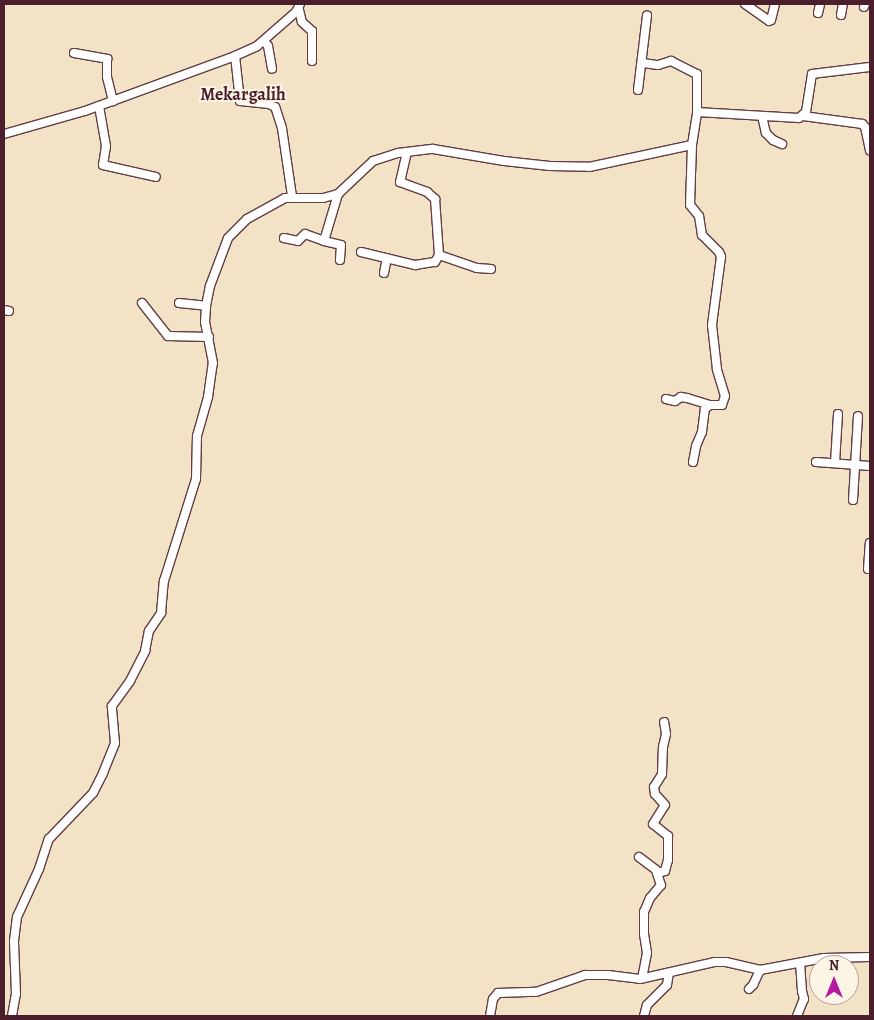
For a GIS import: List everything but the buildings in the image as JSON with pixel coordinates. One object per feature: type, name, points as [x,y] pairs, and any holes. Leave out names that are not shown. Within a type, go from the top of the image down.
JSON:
[{"type":"street","points":[[749,5],[769,22],[772,20],[775,4]]},
{"type":"street","points":[[818,13],[820,4]]},
{"type":"street","points":[[841,15],[843,4]]},
{"type":"street","points":[[4,134],[99,106],[235,56],[258,46],[300,7]]},
{"type":"street","points":[[300,7],[302,22],[312,31],[312,61]]},
{"type":"street","points":[[638,90],[643,64],[647,16]]},
{"type":"street","points":[[264,41],[268,46],[272,69]]},
{"type":"street","points":[[74,53],[107,59],[107,77],[113,101]]},
{"type":"street","points":[[235,56],[240,101],[275,107],[282,128],[292,196]]},
{"type":"street","points":[[643,64],[656,66],[670,61],[691,69],[697,74],[697,112],[692,145],[690,205],[698,216],[702,234],[719,252],[721,257],[712,335],[725,403],[710,405],[681,397],[675,401],[666,398]]},
{"type":"street","points":[[803,116],[812,74],[870,67]]},
{"type":"street","points":[[99,106],[106,146],[103,165],[156,177]]},
{"type":"street","points":[[697,112],[799,118],[803,116],[862,124],[865,127],[870,150]]},
{"type":"street","points":[[762,116],[766,133],[773,140],[782,144]]},
{"type":"street","points":[[12,1016],[16,994],[14,941],[17,917],[49,840],[93,793],[104,774],[115,743],[112,706],[130,681],[145,651],[149,631],[161,613],[164,581],[196,479],[197,436],[208,397],[213,363],[205,322],[206,306],[210,286],[228,238],[247,219],[292,196],[323,198],[338,194],[373,161],[386,155],[432,149],[463,156],[504,161],[550,166],[589,167],[692,145]]},
{"type":"street","points":[[361,252],[415,265],[435,262],[439,255],[435,199],[427,192],[400,182],[407,152]]},
{"type":"street","points":[[324,240],[338,194]]},
{"type":"street","points":[[284,238],[298,241],[305,234],[341,245],[340,260]]},
{"type":"street","points":[[439,255],[477,268],[492,269]]},
{"type":"street","points":[[384,273],[387,258]]},
{"type":"street","points":[[142,303],[168,336],[209,337]]},
{"type":"street","points":[[179,303],[206,306]]},
{"type":"street","points":[[693,462],[696,446],[702,432],[705,409],[710,405]]},
{"type":"street","points":[[835,463],[838,414]]},
{"type":"street","points":[[852,500],[858,416]]},
{"type":"street","points":[[816,462],[870,466]]},
{"type":"street","points":[[868,569],[870,543]]},
{"type":"street","points":[[657,873],[665,871],[668,860],[668,836],[652,824],[665,805],[655,794],[654,787],[662,774],[663,747],[666,734],[664,722]]},
{"type":"street","points":[[639,857],[657,873],[660,888],[650,898],[644,912],[646,953],[642,978]]},
{"type":"street","points":[[490,1016],[493,998],[498,993],[536,992],[585,975],[642,978],[715,962],[726,962],[760,970],[838,957],[870,957]]},
{"type":"street","points":[[797,1016],[804,999],[801,988],[800,964]]},
{"type":"street","points":[[749,989],[760,970]]},
{"type":"street","points":[[644,1016],[647,1005],[667,985],[669,973]]},
{"type":"district","name":"Mekargalih","points":[[243,94]]}]
